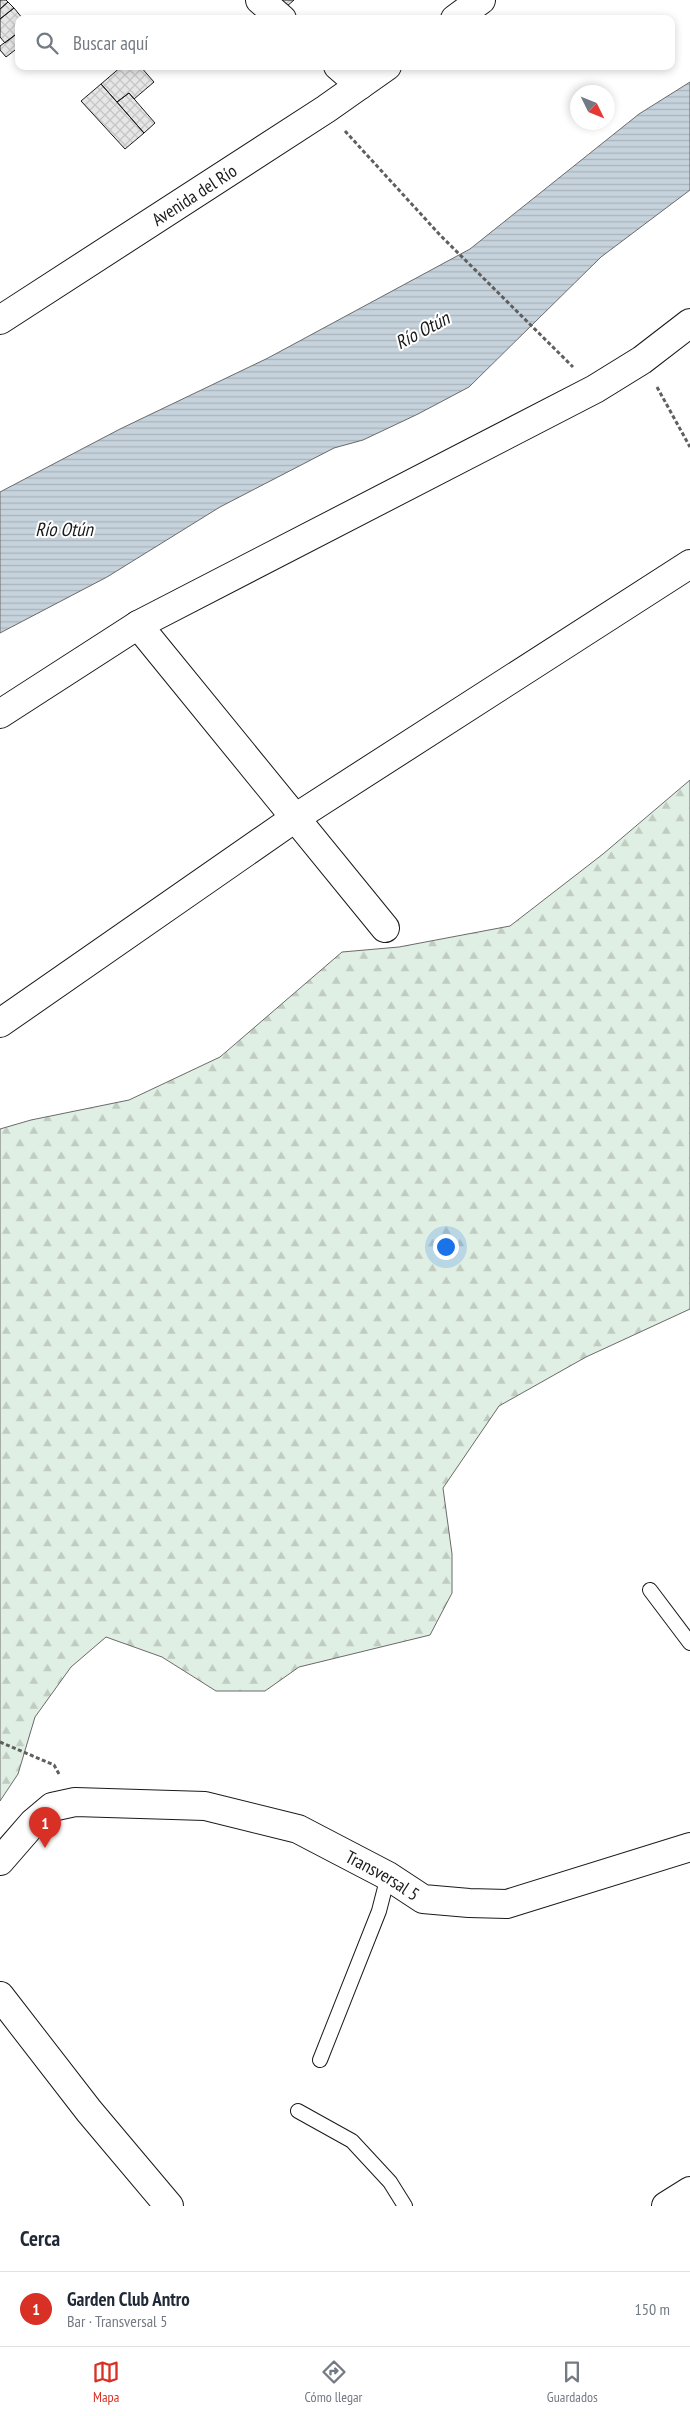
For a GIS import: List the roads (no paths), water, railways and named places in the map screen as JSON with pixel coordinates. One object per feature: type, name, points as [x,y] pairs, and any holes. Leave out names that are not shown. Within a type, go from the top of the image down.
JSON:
[{"type":"street","points":[[260,0],[277,15]]},
{"type":"street","points":[[460,15],[481,0]]},
{"type":"street","points":[[343,70],[360,85]]},
{"type":"street","name":"Avenida del Río","points":[[0,320],[326,109],[381,70]]},
{"type":"street","points":[[0,714],[138,625],[595,389],[642,360],[690,323]]},
{"type":"street","points":[[0,1023],[295,818],[690,564]]},
{"type":"street","points":[[138,625],[385,928]]},
{"type":"street","name":"Transversal 5","points":[[0,1861],[34,1823],[52,1807],[75,1802],[206,1806],[298,1829],[388,1876],[423,1899],[507,1904],[690,1847]]},
{"type":"street","points":[[0,1996],[89,2111],[169,2206]]},
{"type":"street","points":[[666,2206],[690,2191]]},
{"type":"lane","points":[[650,1590],[690,1643]]},
{"type":"lane","points":[[320,2060],[379,1911],[388,1876]]},
{"type":"lane","points":[[298,2112],[352,2141],[390,2182],[405,2206]]},
{"type":"water","name":"Río Otún","points":[[690,82],[690,190],[601,257],[469,387],[363,440],[334,448],[220,507],[107,577],[0,633],[0,492],[120,429],[268,358],[470,249],[639,114]]},
{"type":"place","name":"Garden Club Antro","points":[[45,1848]]}]
